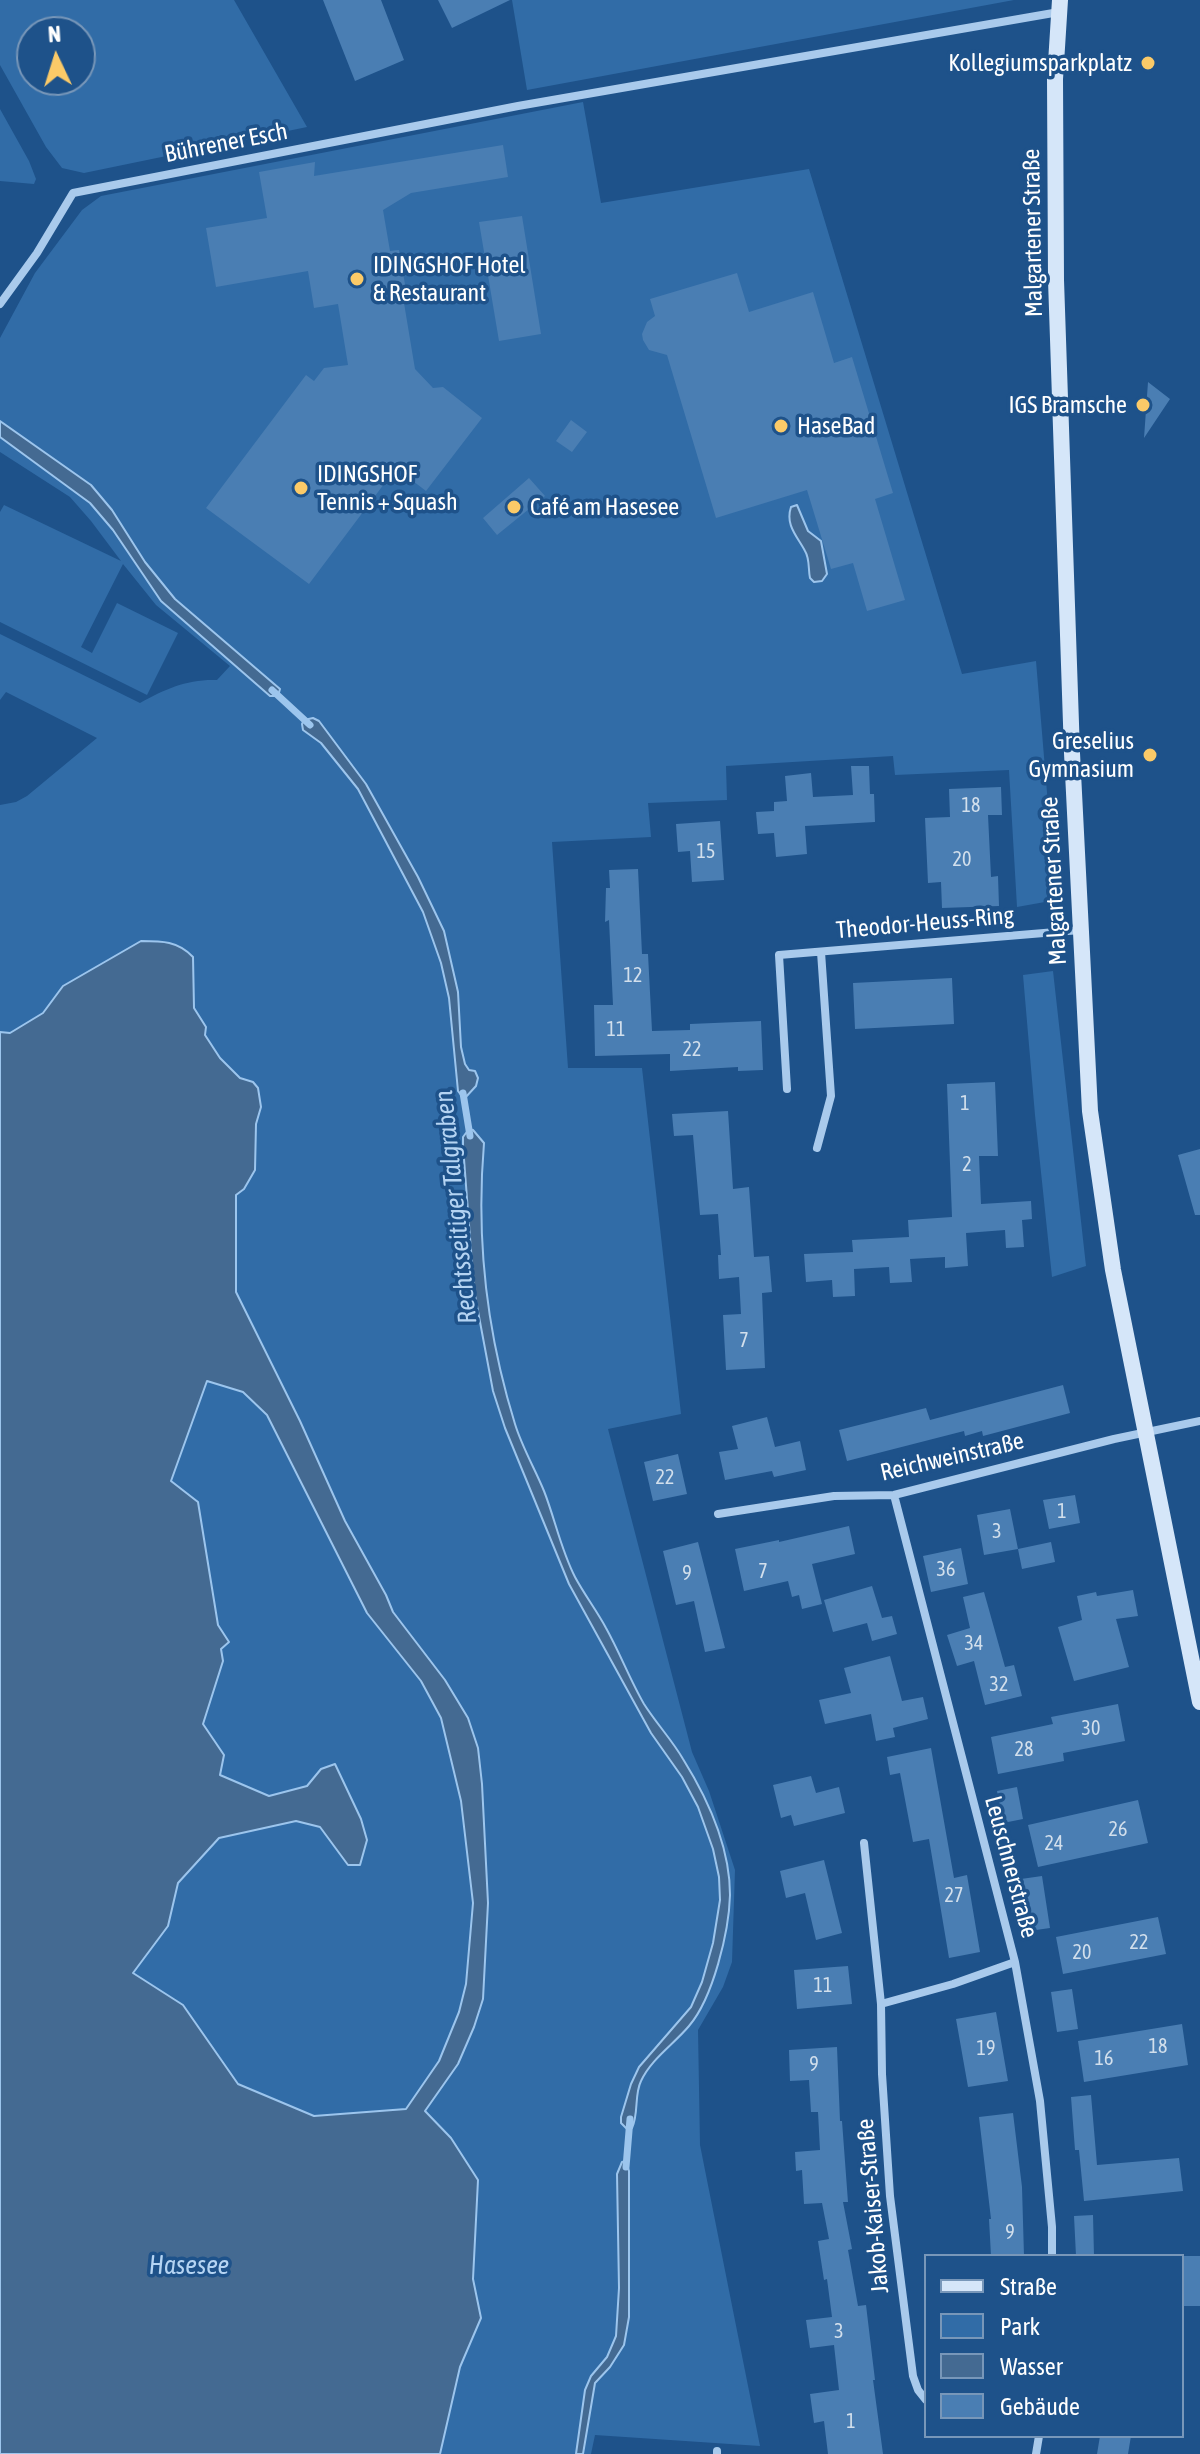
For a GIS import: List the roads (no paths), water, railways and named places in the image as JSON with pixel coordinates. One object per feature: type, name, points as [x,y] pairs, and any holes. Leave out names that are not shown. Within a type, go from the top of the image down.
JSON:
[{"type":"street","name":"Bührener Esch","points":[[0,304],[37,253],[73,193],[518,106],[689,77],[1059,6]]},
{"type":"street","name":"Malgartener Straße","points":[[1059,6],[1055,79],[1056,280],[1080,930],[1090,1111],[1113,1270],[1200,1702]]},
{"type":"street","name":"Theodor-Heuss-Ring","points":[[787,1089],[779,955],[1080,930]]},
{"type":"street","name":"Theodor-Heuss-Ring","points":[[817,1148],[831,1096],[821,952]]},
{"type":"street","name":"Reichweinstraße","points":[[718,1514],[834,1496],[894,1495],[1200,1421]]},
{"type":"street","name":"Leuschnerstraße","points":[[894,1495],[1015,1962],[1040,2101],[1052,2254]]},
{"type":"street","name":"Jakob-Kaiser-Straße","points":[[864,1843],[881,2004],[882,2074],[892,2212],[913,2376],[924,2398]]},
{"type":"street","points":[[881,2004],[953,1984],[1015,1962]]},
{"type":"water","points":[[0,421],[91,485],[175,599],[280,689],[278,696],[270,696],[161,601],[113,530],[90,503],[0,437]]},
{"type":"water","points":[[797,505],[808,531],[821,541],[827,574],[822,581],[814,582],[810,578],[807,554],[791,525],[791,507]]},
{"type":"water","points":[[313,718],[319,721],[366,784],[444,931],[458,992],[461,1047],[465,1064],[469,1070],[475,1071],[478,1078],[476,1086],[464,1099],[458,1091],[449,998],[441,963],[423,912],[358,789],[321,743],[303,730],[304,720]]},
{"type":"water","name":"Hasesee","points":[[141,941],[175,945],[193,957],[194,1008],[206,1027],[205,1035],[220,1058],[240,1078],[253,1082],[258,1088],[261,1107],[256,1124],[255,1170],[244,1189],[236,1195],[236,1292],[345,1521],[393,1612],[445,1680],[468,1718],[478,1748],[488,1903],[483,1999],[458,2064],[425,2111],[451,2138],[478,2180],[473,2279],[481,2318],[460,2367],[440,2454],[0,2454],[0,1032],[10,1033],[43,1013],[63,986]],"holes":[[[207,1381],[243,1392],[267,1415],[367,1613],[421,1681],[441,1718],[461,1801],[473,1903],[466,1984],[459,2012],[439,2061],[406,2109],[314,2116],[238,2084],[183,2005],[133,1973],[168,1926],[178,1883],[219,1838],[296,1821],[320,1827],[348,1865],[360,1865],[367,1840],[361,1819],[335,1764],[321,1769],[307,1786],[269,1796],[220,1775],[224,1755],[203,1724],[223,1661],[221,1649],[229,1642],[218,1625],[198,1502],[171,1481]]]},
{"type":"water","points":[[469,1129],[484,1143],[482,1214],[486,1285],[497,1355],[518,1433],[544,1491],[575,1577],[606,1628],[644,1704],[679,1752],[709,1807],[722,1841],[729,1877],[727,1927],[712,1982],[698,2014],[645,2073],[639,2086],[634,2122],[632,2128],[627,2129],[621,2123],[621,2117],[639,2067],[691,2007],[702,1982],[720,1900],[719,1877],[698,1807],[682,1777],[651,1733],[569,1584],[505,1428],[493,1391],[474,1290],[463,1146],[463,1137]]},
{"type":"water","points":[[626,2161],[629,2171],[629,2317],[624,2345],[595,2383],[583,2454],[576,2454],[585,2390],[591,2376],[607,2357],[616,2336],[619,2288],[617,2174],[622,2162]]},
{"type":"waterway","name":"Rechtsseitiger Talgraben","points":[[272,690],[310,725]]},
{"type":"waterway","name":"Rechtsseitiger Talgraben","points":[[463,1093],[470,1136]]},
{"type":"waterway","name":"Rechtsseitiger Talgraben","points":[[626,2167],[630,2119]]},
{"type":"place","name":"Kollegiumsparkplatz","points":[[1148,63]]},
{"type":"place","name":"IDINGSHOF Hotel & Restaurant","points":[[357,279]]},
{"type":"place","name":"IGS Bramsche","points":[[1143,405]]},
{"type":"place","name":"HaseBad","points":[[781,426]]},
{"type":"place","name":"IDINGSHOF Tennis + Squash","points":[[301,488]]},
{"type":"place","name":"Café am Hasesee","points":[[514,507]]},
{"type":"place","name":"Greselius Gymnasium","points":[[1150,755]]}]
